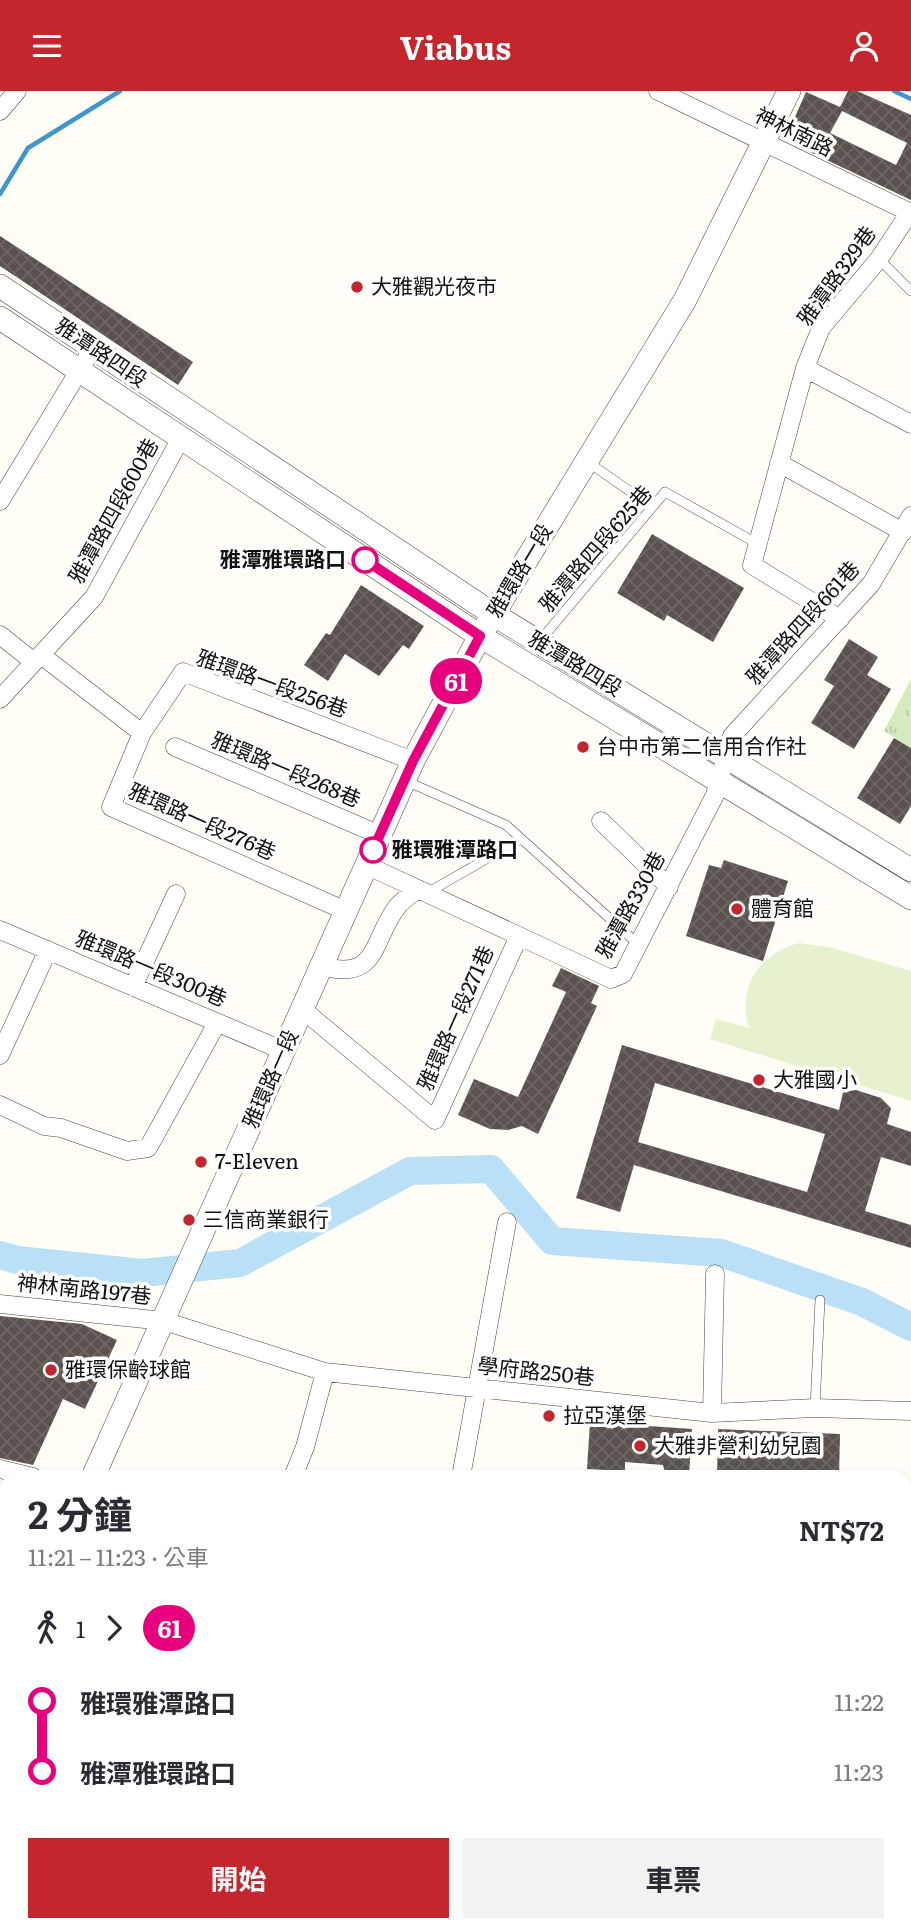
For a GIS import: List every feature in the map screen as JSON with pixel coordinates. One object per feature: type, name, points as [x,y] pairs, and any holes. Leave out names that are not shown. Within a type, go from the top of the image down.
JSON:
[{"type":"street","points":[[0,111],[17,91]]},
{"type":"street","name":"神林南路","points":[[658,91],[911,213]]},
{"type":"street","name":"雅環路一段","points":[[96,1470],[409,771],[480,636],[685,300],[789,91]]},
{"type":"street","name":"雅潭路329巷","points":[[758,544],[804,368],[821,328],[879,259],[911,213]]},
{"type":"street","name":"雅潭路四段","points":[[0,286],[494,614],[911,870]]},
{"type":"street","name":"雅潭路四段","points":[[0,318],[480,636],[911,898]]},
{"type":"street","points":[[0,502],[93,348]]},
{"type":"street","points":[[804,368],[911,424]]},
{"type":"street","name":"雅潭路四段600巷","points":[[0,699],[94,597],[181,438]]},
{"type":"street","points":[[779,463],[907,524]]},
{"type":"street","name":"雅潭路四段661巷","points":[[725,755],[732,736],[871,584],[907,524]]},
{"type":"street","points":[[758,544],[752,565],[839,618]]},
{"type":"street","points":[[0,635],[38,658],[142,733]]},
{"type":"street","name":"雅環路一段256巷","points":[[142,733],[183,672],[409,771]]},
{"type":"street","name":"雅環路一段276巷","points":[[142,733],[111,807],[346,911]]},
{"type":"street","name":"雅環路一段268巷","points":[[175,747],[380,835]]},
{"type":"street","name":"雅潭路330巷","points":[[519,936],[611,979],[623,974],[715,795],[725,755]]},
{"type":"street","points":[[601,821],[669,887]]},
{"type":"street","name":"雅環路一段271巷","points":[[302,1009],[435,1120],[519,936],[366,865]]},
{"type":"street","points":[[321,966],[344,972],[367,962],[397,905],[423,891]]},
{"type":"street","points":[[133,987],[176,894]]},
{"type":"street","name":"雅環路一段300巷","points":[[0,930],[284,1051]]},
{"type":"street","points":[[0,1055],[48,950]]},
{"type":"street","points":[[0,1105],[44,1126],[61,1128],[127,1151],[148,1148],[218,1023]]},
{"type":"street","points":[[462,1470],[507,1222]]},
{"type":"street","points":[[712,1413],[715,1274]]},
{"type":"street","name":"神林南路197巷","points":[[0,1304],[164,1321]]},
{"type":"street","name":"學府路250巷","points":[[164,1321],[325,1372],[712,1413],[815,1408],[911,1411]]},
{"type":"street","points":[[296,1470],[305,1447],[325,1372]]},
{"type":"lane","points":[[879,259],[911,291]]},
{"type":"lane","points":[[587,462],[652,507]]},
{"type":"lane","name":"雅潭路四段625巷","points":[[539,642],[665,492],[758,544]]},
{"type":"lane","points":[[409,771],[506,825],[639,944]]},
{"type":"lane","points":[[423,891],[521,839]]},
{"type":"lane","points":[[815,1408],[820,1300]]},
{"type":"green space","points":[[911,679],[911,748],[884,731]]},
{"type":"green space","points":[[799,943],[829,947],[911,971],[911,1101],[710,1039],[716,1019],[749,1028],[746,999],[754,974],[772,955]]},
{"type":"building","points":[[848,91],[857,91],[911,115],[911,200],[791,143],[787,135],[806,92],[840,107]],"holes":[[[842,111],[907,143],[896,165],[830,133]]]},
{"type":"building","points":[[0,236],[193,362],[178,385],[0,266]]},
{"type":"building","points":[[652,534],[744,588],[713,642],[667,615],[664,621],[617,593]]},
{"type":"building","points":[[361,585],[424,626],[409,649],[403,645],[379,676],[345,654],[328,681],[304,665],[326,633],[330,635]]},
{"type":"building","points":[[849,639],[878,657],[867,675],[891,689],[854,749],[811,723],[834,686],[824,680]]},
{"type":"building","points":[[894,738],[911,748],[911,806],[900,824],[857,798]]},
{"type":"building","name":"體育館","points":[[724,860],[788,881],[763,961],[686,936],[709,865],[721,868]]},
{"type":"building","points":[[561,968],[599,986],[591,1003],[597,1006],[538,1134],[522,1126],[508,1130],[490,1129],[458,1115],[474,1079],[518,1097],[566,992],[552,986]]},
{"type":"building","points":[[622,1045],[839,1110],[843,1092],[856,1090],[881,1098],[891,1108],[887,1124],[911,1132],[911,1166],[881,1157],[865,1211],[911,1225],[911,1248],[634,1165],[620,1212],[576,1198]],"holes":[[[655,1083],[825,1134],[807,1192],[638,1142]]]},
{"type":"building","name":"雅環保齡球館","points":[[0,1316],[82,1324],[117,1340],[85,1409],[63,1399],[33,1465],[0,1458]]},
{"type":"building","name":"大雅非營利幼兒園","points":[[590,1422],[692,1429],[689,1470],[664,1470],[663,1465],[625,1462],[625,1470],[587,1469]]},
{"type":"building","points":[[718,1429],[840,1434],[839,1470],[717,1470]]},
{"type":"waterway","points":[[0,194],[28,148],[120,91]]},
{"type":"waterway","points":[[894,91],[911,99]]},
{"type":"waterway","points":[[0,1255],[17,1260],[143,1273],[240,1263],[410,1171],[491,1169],[552,1241],[721,1253],[862,1302],[911,1327]]},
{"type":"bus line","name":"61","points":[[365,560],[480,636],[413,761],[373,850]]},
{"type":"place","name":"大雅觀光夜市","points":[[357,287]]},
{"type":"place","name":"雅潭雅環路口","points":[[365,560]]},
{"type":"place","name":"台中市第二信用合作社","points":[[583,747]]},
{"type":"place","name":"雅環雅潭路口","points":[[373,850]]},
{"type":"place","name":"體育館","points":[[737,909]]},
{"type":"place","name":"大雅國小","points":[[759,1080]]},
{"type":"place","name":"7-Eleven","points":[[201,1162]]},
{"type":"place","name":"三信商業銀行","points":[[189,1220]]},
{"type":"place","name":"雅環保齡球館","points":[[51,1370]]},
{"type":"place","name":"拉亞漢堡","points":[[549,1416]]},
{"type":"place","name":"大雅非營利幼兒園","points":[[640,1446]]}]
